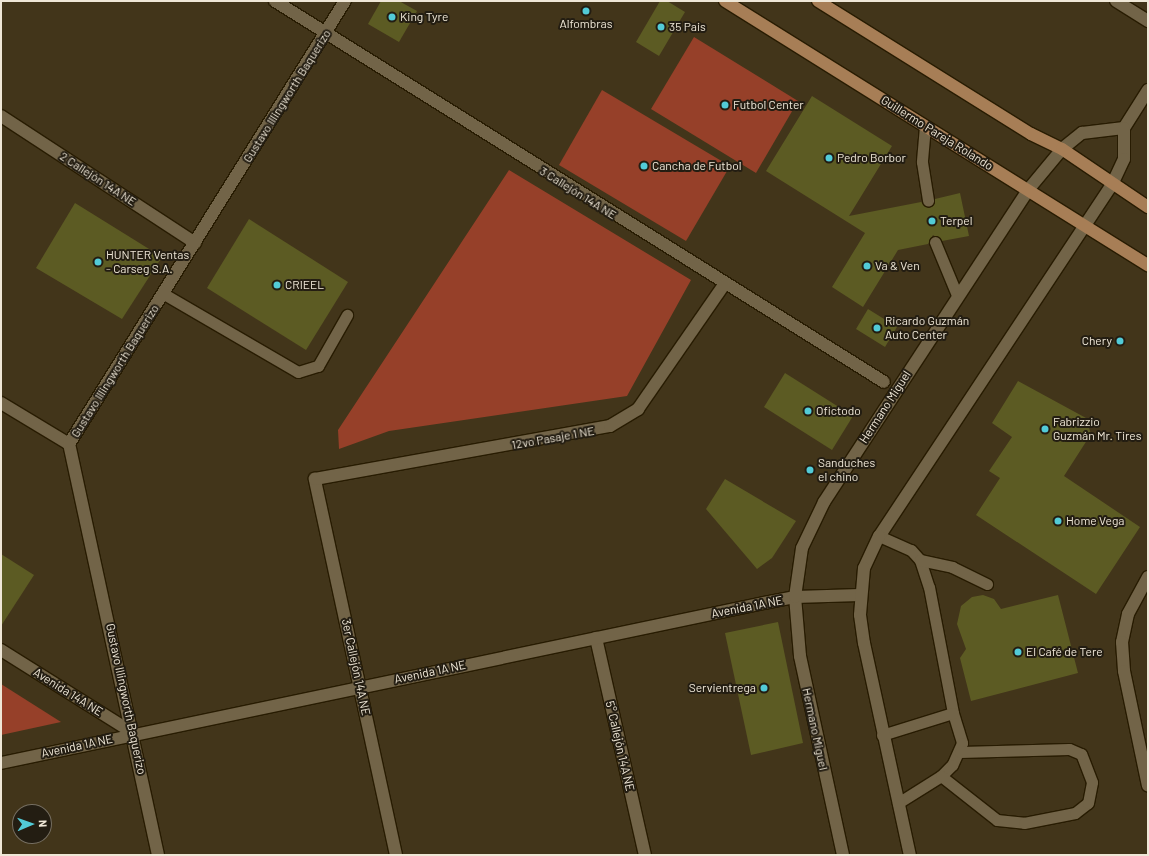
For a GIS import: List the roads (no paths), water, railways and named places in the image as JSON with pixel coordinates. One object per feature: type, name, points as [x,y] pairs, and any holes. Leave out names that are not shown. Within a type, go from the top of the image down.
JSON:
[{"type":"main road","name":"Guillermo Pareja Rolando","points":[[725,1],[1148,265]]},
{"type":"main road","points":[[818,1],[1031,134],[1062,149],[1148,207]]},
{"type":"street","name":"3 Callejón 14A NE","points":[[275,1],[724,285],[884,382]]},
{"type":"street","name":"Gustavo Illingworth Baquerizo","points":[[158,855],[135,734],[69,444],[164,294],[345,1]]},
{"type":"street","points":[[1116,1],[1148,21]]},
{"type":"street","points":[[910,855],[882,734],[864,643],[860,595],[864,568],[879,536],[1113,183],[1124,159],[1124,128],[1148,90]]},
{"type":"street","name":"2 Callejón 14A NE","points":[[1,116],[195,243]]},
{"type":"street","name":"Hermano Miguel","points":[[843,855],[807,698],[795,597],[802,548],[824,502],[957,295],[1028,190],[1062,149],[1082,133],[1124,128]]},
{"type":"street","name":"12vo Pasaje 1 NE","points":[[315,479],[610,426],[638,409],[724,285]]},
{"type":"street","points":[[1,403],[69,444]]},
{"type":"street","name":"3er Callejón 14A NE","points":[[315,479],[396,855]]},
{"type":"street","points":[[1148,577],[1128,614],[1122,642],[1124,671],[1148,786]]},
{"type":"street","name":"Avenida 1A NE","points":[[1,763],[795,597],[860,595]]},
{"type":"street","name":"5° Callejón 14A NE","points":[[596,638],[645,855]]},
{"type":"street","name":"Avenida 14A NE","points":[[1,650],[135,734]]},
{"type":"lane","points":[[925,126],[922,162],[928,200]]},
{"type":"lane","points":[[935,242],[957,295]]},
{"type":"lane","points":[[164,294],[298,372],[318,366],[347,315]]},
{"type":"lane","points":[[879,536],[911,550],[920,560],[929,587],[952,713],[962,743],[960,752],[941,776],[898,803]]},
{"type":"lane","points":[[920,560],[952,567],[987,584]]},
{"type":"lane","points":[[882,734],[952,713]]},
{"type":"lane","points":[[941,776],[997,820],[1024,823],[1075,813],[1088,803],[1092,782],[1081,754],[1069,749],[960,752]]},
{"type":"place","name":"Alfombras","points":[[586,11]]},
{"type":"place","name":"King Tyre","points":[[392,17]]},
{"type":"place","name":"35 Pais","points":[[661,27]]},
{"type":"place","name":"Futbol Center","points":[[725,105]]},
{"type":"place","name":"Pedro Borbor","points":[[829,158]]},
{"type":"place","name":"Cancha de Futbol","points":[[644,166]]},
{"type":"place","name":"Terpel","points":[[932,221]]},
{"type":"place","name":"HUNTER Ventas - Carseg S.A.","points":[[98,262]]},
{"type":"place","name":"Va & Ven","points":[[867,266]]},
{"type":"place","name":"CRIEEL","points":[[277,285]]},
{"type":"place","name":"Ricardo Guzmán Auto Center","points":[[877,328]]},
{"type":"place","name":"Chery","points":[[1120,341]]},
{"type":"place","name":"Ofictodo","points":[[808,411]]},
{"type":"place","name":"Fabrizzio Guzmán Mr. Tires","points":[[1045,429]]},
{"type":"place","name":"Sanduches el chino","points":[[810,470]]},
{"type":"place","name":"Home Vega","points":[[1058,521]]},
{"type":"place","name":"El Café de Tere","points":[[1018,652]]},
{"type":"place","name":"Servientrega","points":[[764,688]]}]
